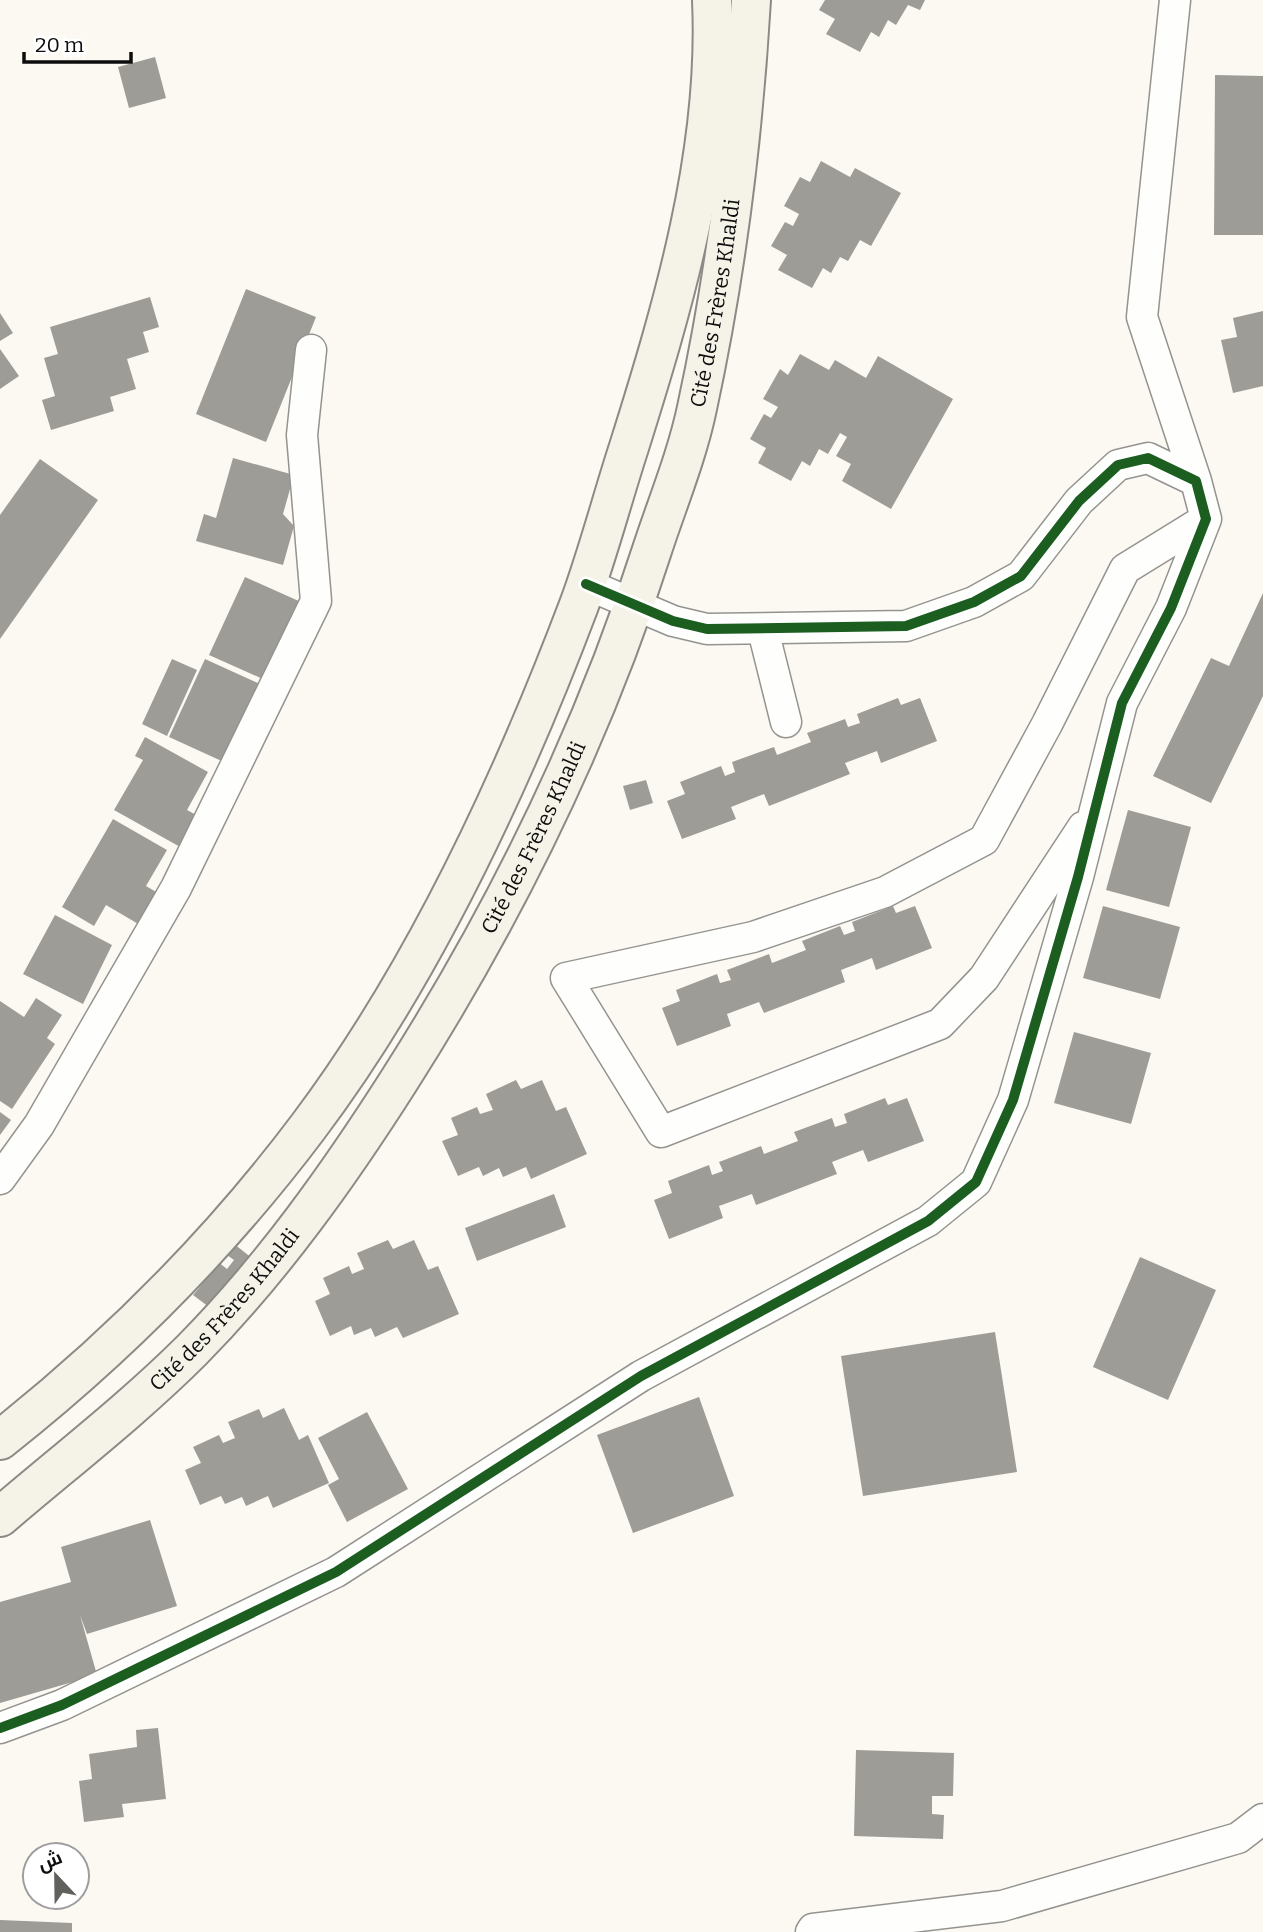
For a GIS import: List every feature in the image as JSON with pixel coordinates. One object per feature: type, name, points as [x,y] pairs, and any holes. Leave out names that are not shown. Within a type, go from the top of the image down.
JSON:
[{"type":"main road","name":"Cité des Frères Khaldi","points":[[0,1440],[107,1348],[196,1261],[254,1196],[310,1126],[365,1044],[434,927],[535,716],[586,584],[652,373],[681,260],[705,145],[714,53],[712,0]]},
{"type":"main road","name":"Cité des Frères Khaldi","points":[[0,1517],[191,1350],[332,1183],[460,984],[519,876],[579,744],[635,605],[696,413],[724,258],[742,136],[751,0]]},
{"type":"street","points":[[0,1728],[62,1705],[336,1572],[641,1376],[928,1221],[976,1182],[1013,1100],[1096,807],[1122,703],[1171,608],[1206,519],[1142,317],[1175,0]]},
{"type":"street","points":[[0,1179],[39,1125],[176,888],[316,601],[302,435],[311,350]]},
{"type":"street","points":[[586,584],[673,621],[707,629],[763,631],[906,626],[974,602],[1021,576],[1079,501],[1118,465],[1148,458],[1196,481]]},
{"type":"street","points":[[1096,807],[984,978],[940,1024],[662,1132],[566,978],[766,933],[885,892],[984,840],[1047,724],[1125,569],[1206,519]]},
{"type":"street","points":[[763,631],[786,722]]},
{"type":"street","points":[[811,1932],[813,1929],[1002,1906],[1238,1838],[1263,1819]]},
{"type":"building","points":[[825,0],[925,0],[920,10],[908,5],[896,25],[888,20],[879,37],[871,32],[860,52],[826,34],[835,19],[819,10]]},
{"type":"building","points":[[155,57],[166,98],[129,108],[118,67]]},
{"type":"building","points":[[1215,75],[1263,76],[1263,235],[1214,235]]},
{"type":"building","points":[[821,161],[850,177],[855,168],[901,193],[871,246],[860,240],[848,261],[840,257],[831,273],[823,268],[812,288],[778,270],[787,255],[771,246],[785,222],[793,226],[799,214],[784,206],[800,177],[810,182]]},
{"type":"building","points":[[246,289],[316,317],[266,442],[196,414]]},
{"type":"building","points":[[150,297],[159,327],[143,332],[149,352],[127,359],[136,389],[110,397],[114,411],[51,430],[42,400],[55,396],[44,358],[58,354],[50,327]]},
{"type":"building","points":[[1263,311],[1263,386],[1233,393],[1221,340],[1237,337],[1233,318]]},
{"type":"building","points":[[0,313],[13,333],[0,341]]},
{"type":"building","points":[[0,349],[19,376],[0,389]]},
{"type":"building","points":[[800,354],[829,370],[835,360],[866,378],[878,356],[953,399],[891,509],[842,481],[851,464],[836,456],[847,437],[840,433],[828,454],[819,449],[810,466],[802,461],[791,481],[758,463],[766,448],[750,439],[764,414],[771,418],[778,407],[763,399],[780,369],[788,375]]},
{"type":"building","points":[[233,458],[294,475],[283,514],[294,526],[283,565],[196,541],[204,514],[216,518]]},
{"type":"building","points":[[40,459],[98,500],[0,639],[0,515]]},
{"type":"building","points":[[245,577],[301,602],[265,680],[209,655]]},
{"type":"building","points":[[1263,593],[1263,696],[1211,803],[1153,776],[1211,658],[1229,666]]},
{"type":"building","points":[[172,659],[197,670],[167,736],[142,724]]},
{"type":"building","points":[[205,659],[262,685],[226,763],[169,737]]},
{"type":"building","points":[[898,698],[901,705],[920,698],[937,741],[881,763],[877,751],[845,763],[850,774],[769,806],[764,794],[731,807],[736,819],[682,839],[667,801],[685,794],[680,782],[721,766],[725,776],[735,772],[732,762],[774,747],[777,755],[811,742],[807,733],[845,719],[848,727],[860,723],[857,714]]},
{"type":"building","points":[[145,737],[208,772],[187,810],[200,817],[182,848],[114,810],[143,760],[135,756]]},
{"type":"building","points":[[646,780],[653,803],[630,810],[623,786]]},
{"type":"building","points":[[1128,810],[1191,827],[1169,907],[1106,890]]},
{"type":"building","points":[[113,819],[167,850],[146,886],[158,893],[140,925],[106,905],[94,926],[62,907]]},
{"type":"building","points":[[893,906],[896,913],[915,906],[932,948],[876,970],[872,958],[841,970],[845,982],[764,1013],[759,1002],[727,1014],[731,1026],[677,1046],[662,1008],[680,1001],[676,990],[717,974],[720,983],[731,980],[727,970],[769,954],[772,963],[806,950],[802,941],[840,926],[844,935],[855,931],[852,922]]},
{"type":"building","points":[[1103,906],[1180,927],[1160,999],[1083,978]]},
{"type":"building","points":[[55,915],[112,945],[83,1004],[23,974]]},
{"type":"building","points":[[36,998],[62,1015],[47,1038],[55,1044],[12,1109],[0,1101],[0,1001],[24,1017]]},
{"type":"building","points":[[1074,1032],[1151,1053],[1131,1124],[1054,1103]]},
{"type":"building","points":[[516,1080],[521,1089],[542,1080],[556,1111],[566,1107],[587,1154],[531,1179],[526,1167],[503,1177],[499,1168],[483,1176],[479,1167],[458,1176],[442,1141],[458,1135],[451,1118],[477,1107],[480,1114],[493,1110],[486,1094]]},
{"type":"building","points":[[885,1098],[888,1105],[907,1098],[924,1141],[868,1162],[863,1150],[832,1162],[837,1174],[756,1205],[752,1194],[719,1206],[723,1218],[669,1239],[654,1200],[672,1193],[668,1181],[709,1165],[712,1175],[723,1171],[719,1162],[761,1146],[764,1154],[798,1141],[794,1132],[832,1118],[835,1127],[847,1123],[844,1114]]},
{"type":"building","points":[[0,1112],[11,1120],[0,1135]]},
{"type":"building","points":[[554,1194],[566,1227],[477,1261],[465,1228]]},
{"type":"building","points":[[228,1239],[253,1259],[213,1310],[193,1295],[208,1277],[202,1272],[213,1258],[227,1269],[234,1260],[220,1250]]},
{"type":"building","points":[[388,1240],[393,1249],[414,1240],[428,1270],[438,1266],[459,1314],[403,1338],[397,1327],[375,1337],[371,1328],[354,1335],[351,1326],[330,1336],[315,1301],[330,1294],[323,1278],[349,1266],[352,1274],[364,1269],[357,1253]]},
{"type":"building","points":[[1140,1257],[1216,1290],[1168,1400],[1093,1367]]},
{"type":"building","points":[[995,1332],[1017,1472],[863,1496],[841,1356]]},
{"type":"building","points":[[699,1397],[734,1496],[633,1533],[597,1435]]},
{"type":"building","points":[[284,1408],[299,1440],[308,1435],[329,1483],[273,1508],[268,1496],[246,1506],[242,1497],[225,1504],[221,1496],[200,1505],[185,1470],[201,1463],[193,1447],[219,1435],[223,1443],[235,1438],[228,1422],[259,1409],[263,1418]]},
{"type":"building","points":[[367,1412],[408,1489],[347,1522],[328,1485],[339,1479],[318,1438]]},
{"type":"building","points":[[150,1520],[177,1606],[87,1634],[80,1615],[97,1675],[0,1703],[0,1602],[71,1582],[61,1547]]},
{"type":"building","points":[[158,1728],[166,1799],[122,1804],[124,1817],[84,1822],[79,1781],[92,1779],[89,1754],[137,1747],[136,1730]]},
{"type":"building","points":[[856,1750],[954,1753],[953,1796],[932,1796],[932,1814],[944,1815],[943,1839],[854,1836]]},
{"type":"building","points":[[0,1920],[72,1923],[72,1932],[0,1932]]},
{"type":"cycle path","points":[[0,1728],[62,1705],[336,1572],[641,1376],[928,1221],[976,1182],[1013,1100],[1078,877],[1122,703],[1171,608],[1206,519],[1196,481],[1148,458],[1118,465],[1079,501],[1021,576],[974,602],[906,626],[707,629],[673,621],[586,584]]}]
